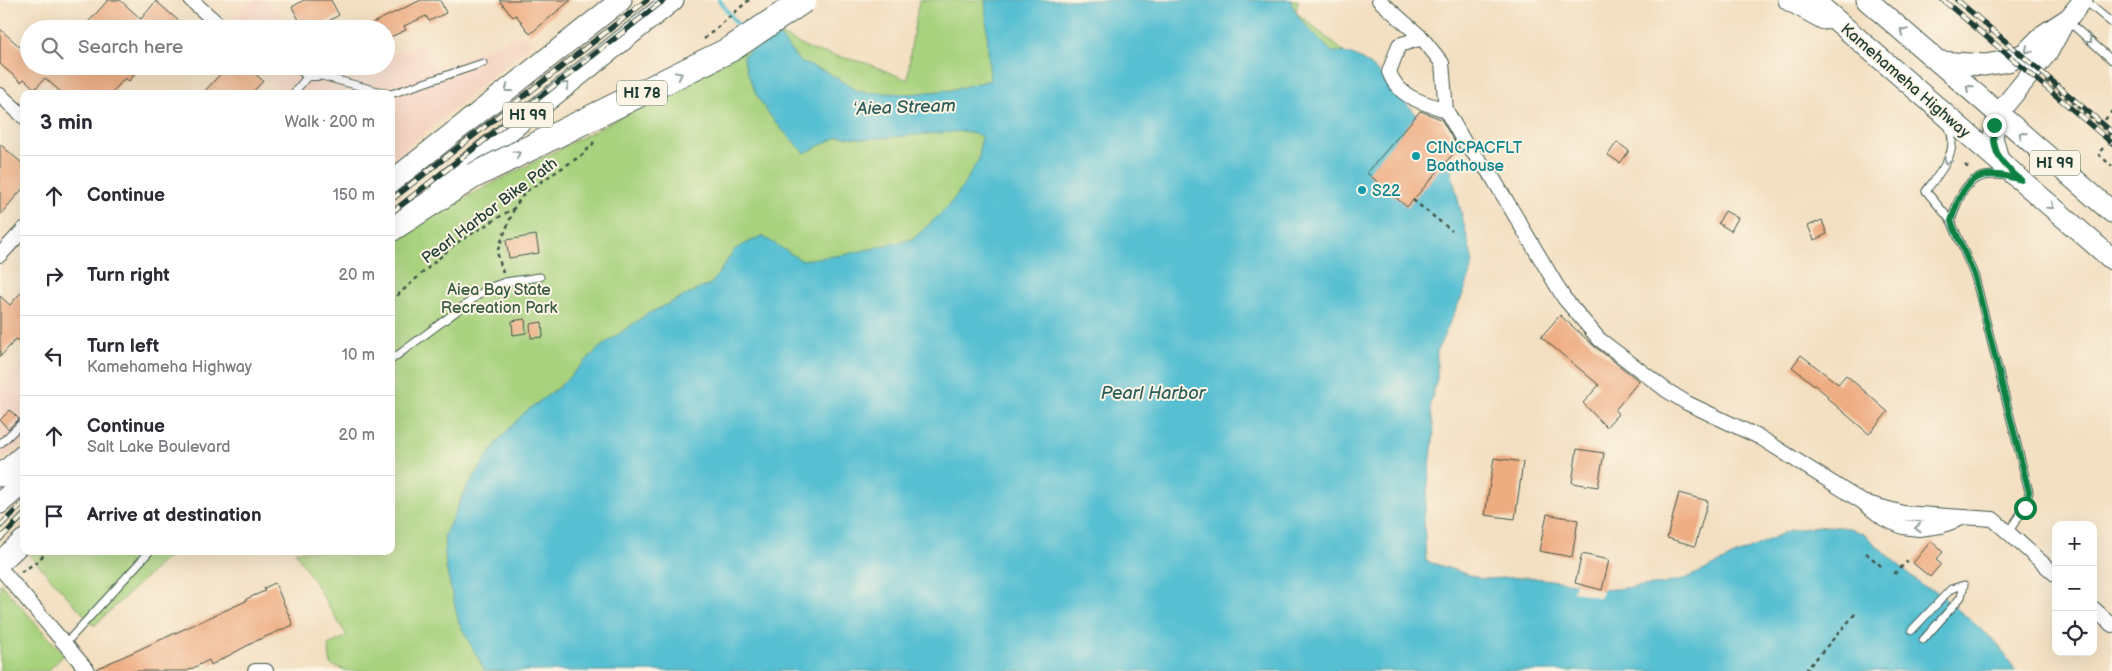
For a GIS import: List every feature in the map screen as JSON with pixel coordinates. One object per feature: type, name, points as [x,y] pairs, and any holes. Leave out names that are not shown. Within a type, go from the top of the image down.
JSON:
[{"type":"highway","name":"HI 78","points":[[395,225],[473,176],[731,49],[804,0]]},
{"type":"main road","name":"HI 99","points":[[395,179],[621,0]]},
{"type":"main road","name":"HI 99","points":[[395,224],[673,0]]},
{"type":"main road","points":[[1789,0],[1862,40]]},
{"type":"main road","name":"Kamehameha Highway","points":[[1813,0],[1862,40],[2000,163],[2111,257]]},
{"type":"main road","name":"HI 99","points":[[1867,0],[2112,212]]},
{"type":"main road","points":[[2000,163],[1993,137],[1998,114],[2049,51],[2067,20],[2084,0]]},
{"type":"main road","points":[[1939,62],[1985,65],[2013,60],[2026,53],[2044,35],[2067,20]]},
{"type":"main road","points":[[0,476],[20,458]]},
{"type":"main road","points":[[0,503],[20,486]]},
{"type":"main road","points":[[0,562],[20,544]]},
{"type":"street","points":[[191,0],[214,20]]},
{"type":"street","points":[[1379,0],[1422,38],[1442,63],[1446,110],[1463,140],[1491,175],[1564,298],[1599,339],[1654,382],[1687,403],[1761,438],[1861,501],[1903,514],[1945,514],[1993,519],[2009,531],[2052,571]]},
{"type":"street","points":[[1422,38],[1399,45],[1389,72],[1394,86],[1416,101],[1446,110]]},
{"type":"street","points":[[0,96],[20,114]]},
{"type":"street","points":[[0,255],[20,233]]},
{"type":"street","points":[[0,568],[85,669]]},
{"type":"street","points":[[2096,611],[2112,625]]},
{"type":"street","points":[[255,671],[266,671]]},
{"type":"lane","points":[[2084,0],[2112,24]]},
{"type":"lane","points":[[2067,20],[2112,60]]},
{"type":"lane","points":[[395,92],[483,63]]},
{"type":"lane","points":[[296,90],[307,77],[322,76],[375,90]]},
{"type":"lane","points":[[1932,102],[1946,119],[1953,142],[1949,158],[1926,191],[1951,221],[1975,277],[2029,492],[2025,508],[2009,531]]},
{"type":"lane","points":[[1951,221],[1960,194],[1975,179],[1995,175],[2021,180]]},
{"type":"lane","points":[[395,357],[488,288],[505,282],[540,277]]},
{"type":"lane","points":[[0,444],[20,426]]},
{"type":"lane","points":[[65,644],[146,555]]},
{"type":"lane","points":[[1912,630],[1951,589],[1964,585],[1961,598],[1923,640]]},
{"type":"path","points":[[703,40],[748,0]]},
{"type":"path","points":[[1989,30],[1993,50]]},
{"type":"path","points":[[2044,79],[2100,126],[2107,133],[2109,139],[2112,134],[2107,133]]},
{"type":"path","points":[[2100,126],[2112,111]]},
{"type":"path","name":"Pearl Harbor Bike Path","points":[[395,297],[455,244],[514,208],[525,192],[582,155],[594,144],[594,136]]},
{"type":"path","points":[[2103,148],[2098,154],[2112,166]]},
{"type":"path","points":[[1414,200],[1452,231]]},
{"type":"path","points":[[505,282],[497,252],[514,208]]},
{"type":"path","points":[[1866,553],[1882,567]]},
{"type":"path","points":[[1894,574],[1908,560]]},
{"type":"path","points":[[1809,671],[1807,669],[1856,613]]},
{"type":"shaded area","points":[[252,0],[266,0],[286,20],[232,20]]},
{"type":"shaded area","points":[[522,34],[530,44],[395,158],[395,90],[272,90],[272,85],[263,75],[395,75],[395,54],[423,43],[435,70]]},
{"type":"shaded area","points":[[20,364],[20,444],[0,461],[0,387]]},
{"type":"green space","points":[[919,0],[998,0],[1014,76],[967,97],[823,94],[776,32],[811,50],[866,63],[908,80],[911,47]]},
{"type":"green space","points":[[1263,0],[1298,0],[1296,12],[1343,51],[1345,63]]},
{"type":"green space","name":"Aiea Bay State Recreation Park","points":[[765,32],[770,98],[964,131],[1004,132],[927,240],[691,314],[559,387],[524,413],[498,441],[468,486],[458,505],[511,671],[348,671],[331,665],[328,645],[347,636],[297,555],[395,555],[395,239],[417,223],[632,111]]},
{"type":"green space","points":[[30,555],[170,555],[94,626]]},
{"type":"green space","points":[[0,583],[64,655],[48,671],[0,671]]},
{"type":"water","name":"Pearl Harbor","points":[[985,0],[1291,0],[1293,7],[1302,20],[1332,52],[1345,53],[1369,64],[1389,83],[1415,114],[1450,150],[1450,166],[1473,262],[1466,287],[1437,351],[1437,379],[1430,404],[1434,432],[1424,519],[1426,561],[1482,579],[1526,577],[1575,583],[1602,590],[1615,589],[1663,584],[1687,578],[1790,530],[1828,526],[1850,528],[1865,535],[1922,586],[1936,591],[1997,643],[2016,671],[485,671],[459,623],[446,568],[444,536],[468,486],[498,441],[524,413],[559,387],[599,348],[647,314],[712,283],[735,249],[762,236],[801,260],[844,255],[913,239],[945,210],[960,191],[979,159],[981,136],[964,131],[867,139],[839,136],[805,153],[766,110],[753,87],[743,56],[776,32],[800,62],[827,72],[859,92],[909,94],[951,90],[990,80]]},
{"type":"pier","points":[[1575,583],[1602,590],[1600,598],[1573,591]]},
{"type":"building","points":[[108,0],[120,0],[141,19],[156,1],[178,20],[90,20]]},
{"type":"building","points":[[304,0],[331,0],[339,15],[330,20],[299,20],[292,7]]},
{"type":"building","points":[[421,0],[440,0],[446,13],[429,21],[426,16],[404,26],[406,30],[395,35],[395,20],[379,20]]},
{"type":"building","points":[[499,0],[571,0],[530,34],[516,15],[513,17]]},
{"type":"building","points":[[0,29],[20,47],[20,75],[134,75],[129,81],[125,78],[114,90],[58,90],[45,78],[35,89],[24,79],[21,82],[0,64]]},
{"type":"building","points":[[220,75],[257,75],[263,81],[255,90],[206,90]]},
{"type":"building","name":"CINCPACFLT Boathouse","points":[[1420,111],[1441,119],[1458,148],[1407,207],[1367,173]]},
{"type":"building","points":[[1617,142],[1629,151],[1620,163],[1608,155]]},
{"type":"building","points":[[0,144],[20,162],[20,192],[0,215]]},
{"type":"building","points":[[1725,211],[1738,218],[1731,231],[1718,223]]},
{"type":"building","points":[[1822,220],[1827,234],[1814,240],[1808,226]]},
{"type":"building","points":[[536,235],[539,253],[509,258],[506,240]]},
{"type":"building","points":[[20,294],[20,343],[16,339],[0,357],[0,296],[10,305]]},
{"type":"building","points":[[1560,315],[1594,346],[1639,381],[1615,410],[1618,414],[1606,427],[1583,403],[1599,385],[1541,337]]},
{"type":"building","points":[[525,319],[526,333],[513,335],[512,321]]},
{"type":"building","points":[[542,322],[543,337],[531,338],[530,324]]},
{"type":"building","points":[[1801,355],[1838,384],[1846,375],[1888,412],[1869,434],[1827,398],[1828,396],[1792,367]]},
{"type":"building","points":[[10,410],[19,419],[8,429],[0,420]]},
{"type":"building","points":[[1577,449],[1604,453],[1598,487],[1572,483]]},
{"type":"building","points":[[1494,458],[1523,462],[1515,519],[1485,515]]},
{"type":"building","points":[[1679,493],[1708,501],[1695,546],[1667,538]]},
{"type":"building","points":[[1547,514],[1578,520],[1572,557],[1539,551]]},
{"type":"building","points":[[1931,541],[1943,552],[1936,560],[1941,564],[1930,577],[1913,563]]},
{"type":"building","points":[[1582,554],[1609,560],[1602,590],[1575,583]]},
{"type":"building","points":[[275,583],[293,625],[258,640],[211,665],[209,660],[187,671],[97,671],[96,669],[246,601],[246,599],[265,591],[264,588]]},
{"type":"waterway","name":"ʻAiea Stream","points":[[719,0],[742,31]]},
{"type":"railway","points":[[395,197],[647,0]]},
{"type":"railway","points":[[395,210],[664,0]]},
{"type":"railway","points":[[1943,0],[2112,143]]},
{"type":"railway","points":[[1957,0],[2112,132]]},
{"type":"railway","points":[[0,526],[20,506]]},
{"type":"railway","points":[[0,539],[20,519]]},
{"type":"place","name":"CINCPACFLT Boathouse","points":[[1416,156]]},
{"type":"place","name":"S22","points":[[1362,190]]},
{"type":"route","points":[[1994,125],[1993,137],[2000,163],[2021,180],[2009,176],[1995,175],[1982,176],[1975,179],[1960,194],[1951,221],[1975,277],[2029,492],[2025,508]]}]
